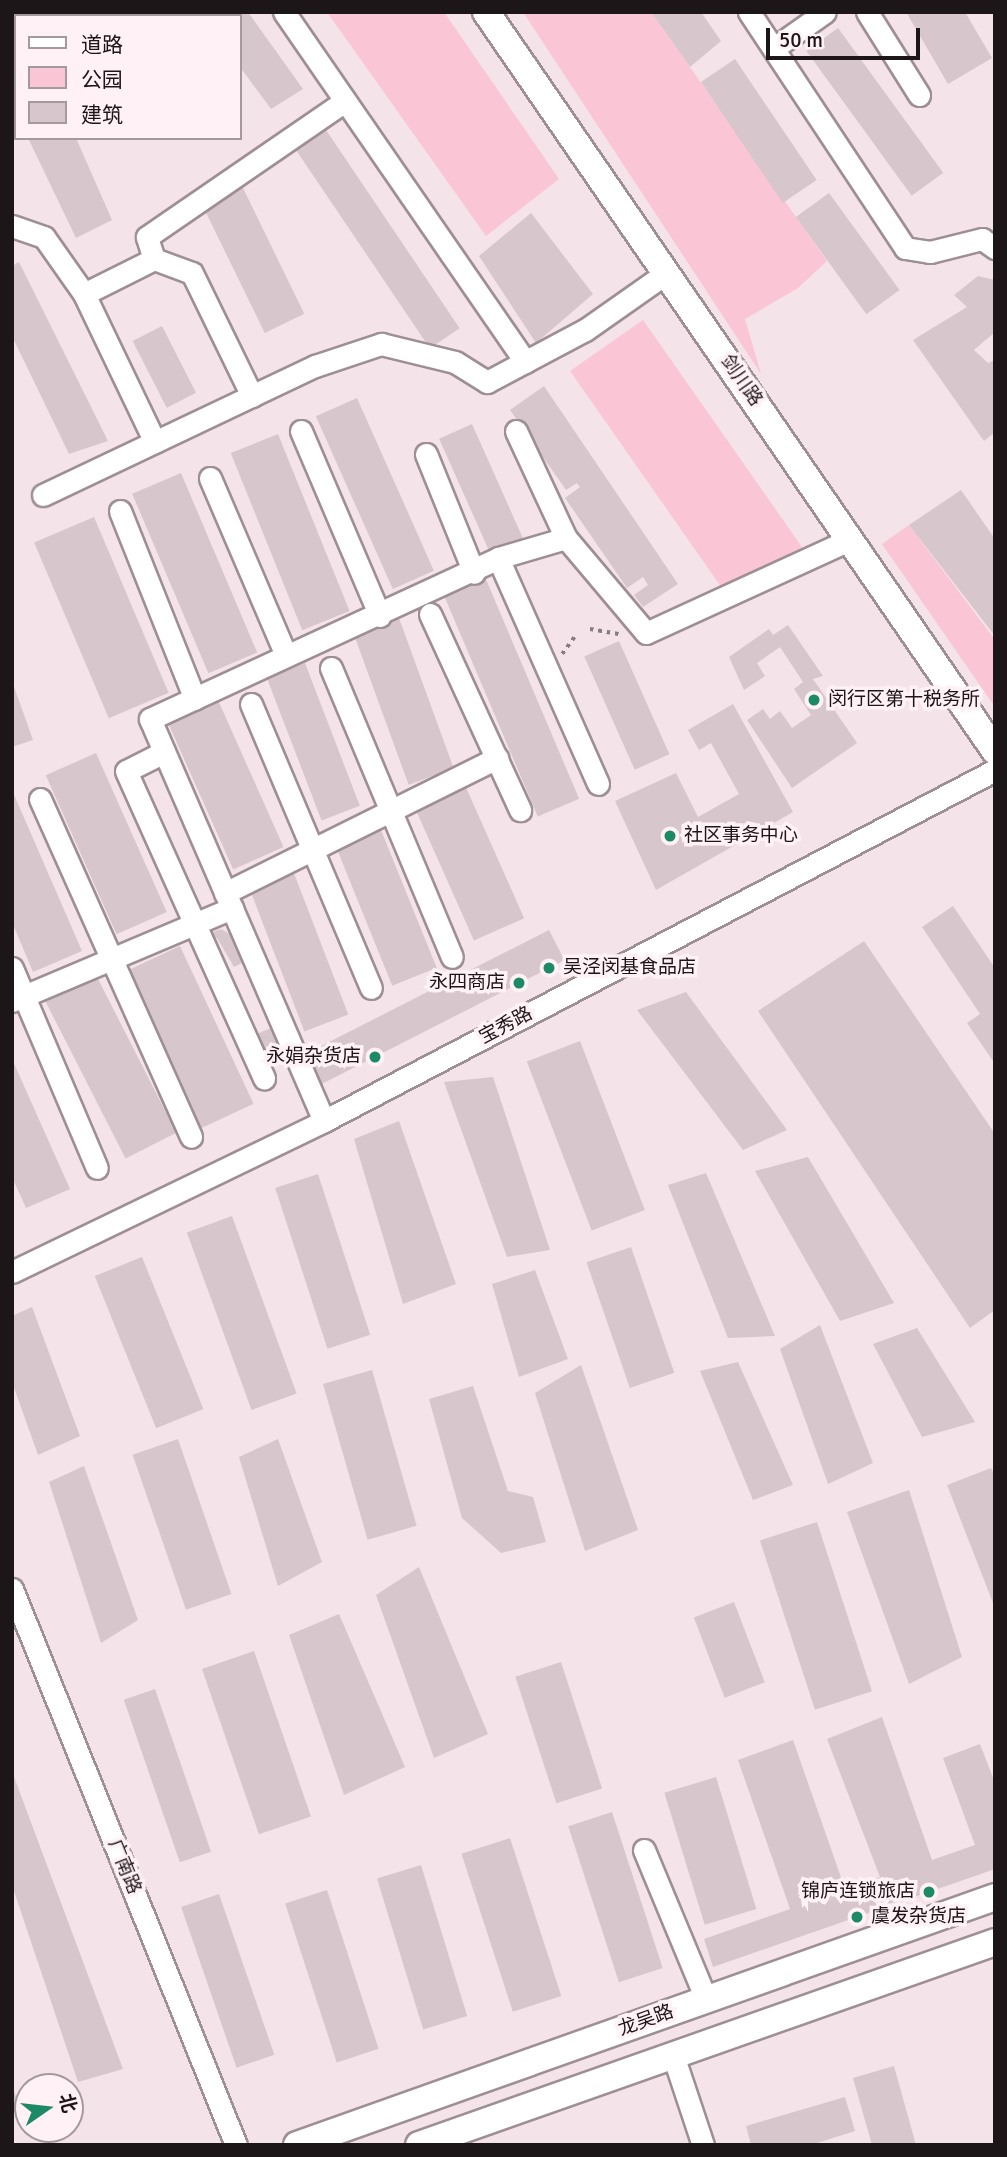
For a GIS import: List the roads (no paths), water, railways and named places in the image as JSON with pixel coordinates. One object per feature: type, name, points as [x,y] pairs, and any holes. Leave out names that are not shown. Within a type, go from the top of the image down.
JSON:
[{"type":"main road","name":"剑川路","points":[[486,12],[995,751]]},
{"type":"main road","name":"龙吴路","points":[[297,2145],[995,1897]]},
{"type":"main road","points":[[419,2145],[995,1941]]},
{"type":"street","points":[[284,12],[525,362]]},
{"type":"street","points":[[748,12],[905,248],[930,252],[982,239],[995,248]]},
{"type":"street","points":[[774,48],[825,12]]},
{"type":"street","points":[[867,12],[919,94]]},
{"type":"street","points":[[154,259],[147,237],[345,101]]},
{"type":"street","points":[[12,226],[44,237],[84,294],[155,442]]},
{"type":"street","points":[[84,294],[154,259],[192,273],[252,396]]},
{"type":"street","points":[[43,495],[252,396],[381,344],[455,362],[488,382],[525,362],[666,273]]},
{"type":"street","points":[[302,431],[380,616]]},
{"type":"street","points":[[516,431],[566,538],[646,633],[849,540]]},
{"type":"street","points":[[426,454],[474,573]]},
{"type":"street","points":[[210,478],[286,655]]},
{"type":"street","points":[[120,511],[195,699]]},
{"type":"street","points":[[324,1121],[150,719],[286,655],[474,573],[498,558],[566,538]]},
{"type":"street","points":[[498,558],[598,784]]},
{"type":"street","points":[[430,614],[520,810]]},
{"type":"street","points":[[331,668],[452,957]]},
{"type":"street","points":[[251,704],[370,988]]},
{"type":"street","points":[[164,752],[126,771],[264,1078]]},
{"type":"street","points":[[18,999],[194,922],[312,850],[496,758]]},
{"type":"street","name":"宝秀路","points":[[12,1272],[324,1121],[995,770]]},
{"type":"street","points":[[40,799],[191,1137]]},
{"type":"street","points":[[12,968],[18,999],[97,1168]]},
{"type":"street","name":"广南路","points":[[12,1589],[236,2145]]},
{"type":"street","points":[[644,1850],[706,1998]]},
{"type":"street","points":[[673,2055],[704,2145]]},
{"type":"place","name":"闵行区第十税务所","points":[[814,700]]},
{"type":"place","name":"社区事务中心","points":[[670,836]]},
{"type":"place","name":"吴泾闵基食品店","points":[[549,968]]},
{"type":"place","name":"永四商店","points":[[519,983]]},
{"type":"place","name":"永娟杂货店","points":[[375,1057]]},
{"type":"place","name":"锦庐连锁旅店","points":[[929,1892]]},
{"type":"place","name":"虞发杂货店","points":[[857,1917]]}]
